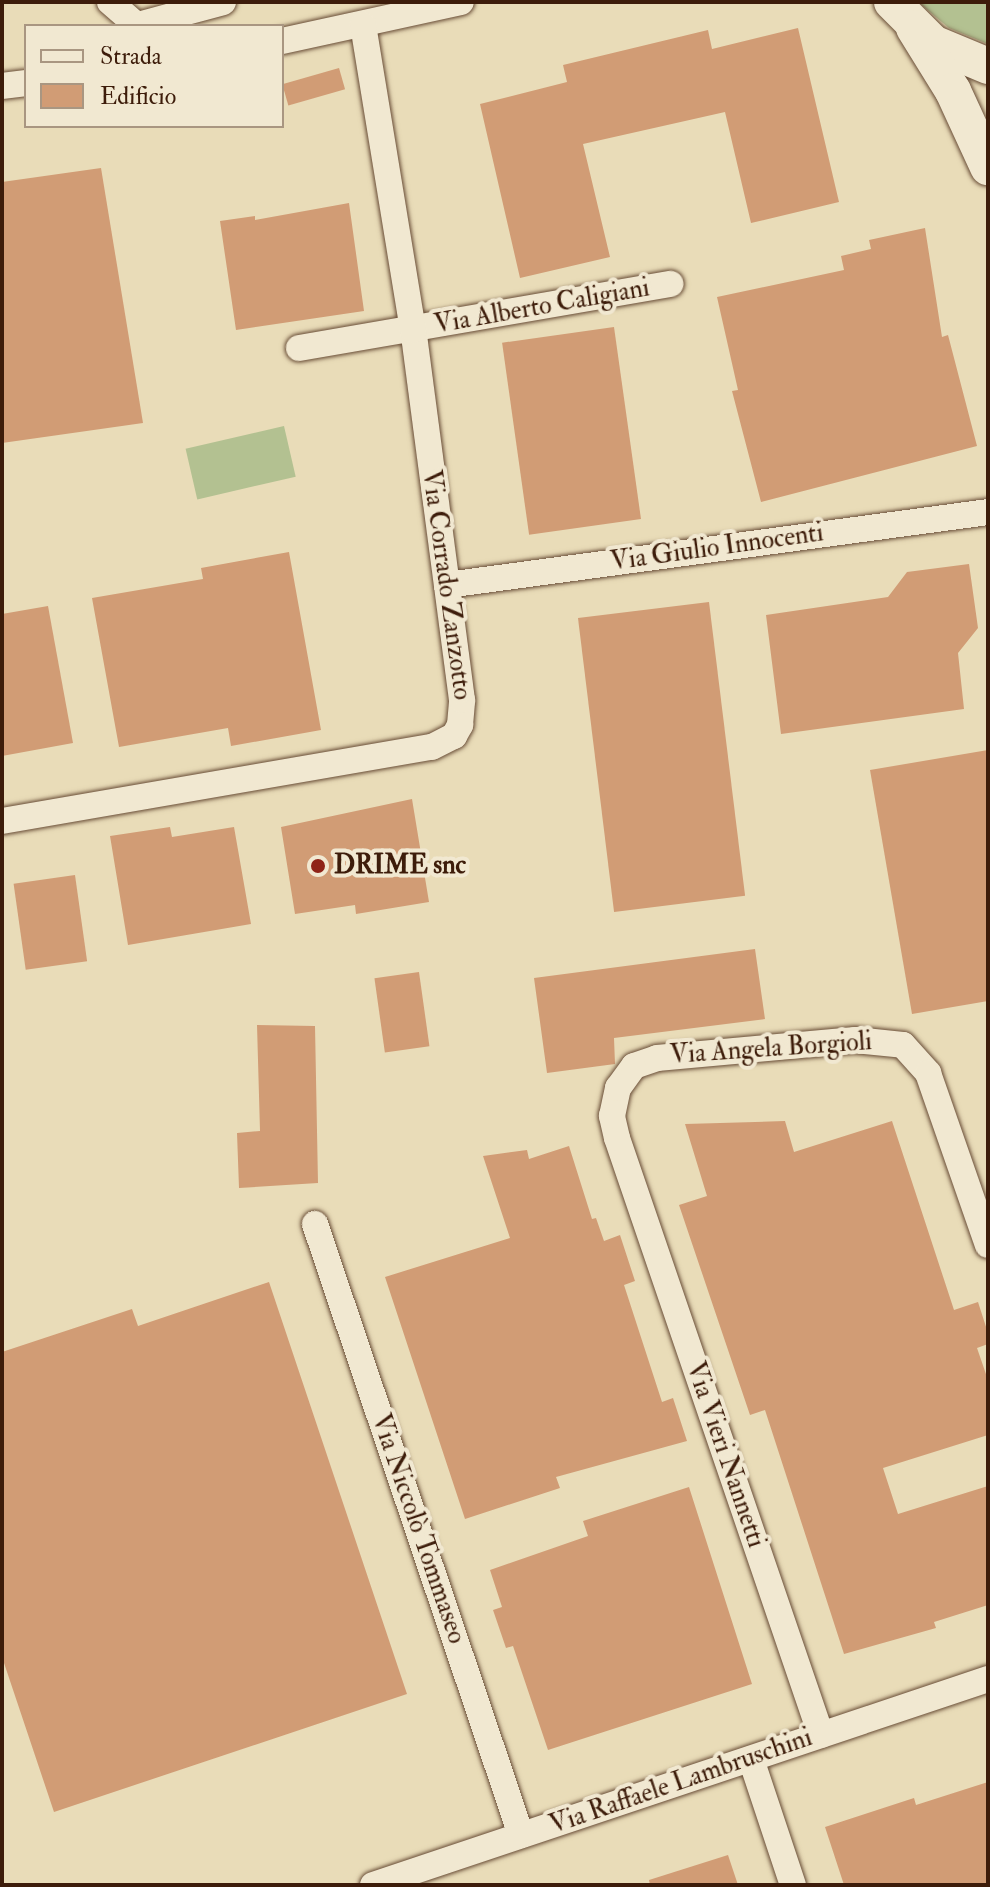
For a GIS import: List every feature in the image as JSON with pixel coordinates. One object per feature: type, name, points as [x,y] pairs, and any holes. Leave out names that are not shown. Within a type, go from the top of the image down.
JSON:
[{"type":"street","points":[[110,2],[136,24]]},
{"type":"street","points":[[145,24],[223,2]]},
{"type":"street","points":[[284,41],[461,2]]},
{"type":"street","points":[[868,2],[904,17],[953,54],[988,66]]},
{"type":"street","points":[[904,17],[953,91],[988,167]]},
{"type":"street","name":"Via Corrado Zanzotto","points":[[2,821],[444,743],[454,736],[463,714],[447,585],[413,330],[363,25]]},
{"type":"street","points":[[2,86],[24,83]]},
{"type":"street","name":"Via Alberto Caligiani","points":[[299,348],[671,284]]},
{"type":"street","name":"Via Giulio Innocenti","points":[[447,585],[988,512]]},
{"type":"street","name":"Via Angela Borgioli","points":[[629,1176],[612,1116],[618,1088],[634,1066],[657,1058],[766,1047],[889,1041],[913,1051],[928,1073],[988,1245]]},
{"type":"street","name":"Via Vieri Nannetti","points":[[629,1176],[821,1735]]},
{"type":"street","name":"Via Niccolò Tommaseo","points":[[315,1224],[521,1835]]},
{"type":"street","name":"Via Raffaele Lambruschini","points":[[373,1885],[442,1874],[521,1835],[988,1679]]},
{"type":"street","points":[[751,1759],[793,1885]]},
{"type":"green space","points":[[918,2],[988,2],[988,44],[949,28]]},
{"type":"green space","points":[[284,426],[296,477],[197,499],[186,449]]},
{"type":"building","points":[[798,28],[839,202],[751,223],[725,112],[583,144],[610,257],[520,278],[480,104],[567,82],[563,65],[708,30],[712,49]]},
{"type":"building","points":[[339,68],[345,89],[288,105],[284,84]]},
{"type":"building","points":[[101,168],[143,423],[2,443],[2,182]]},
{"type":"building","points":[[349,203],[364,311],[236,330],[220,221],[255,216],[255,220]]},
{"type":"building","points":[[925,228],[942,337],[948,335],[977,446],[761,502],[732,391],[738,390],[717,297],[844,270],[841,256],[871,249],[869,240]]},
{"type":"building","points":[[614,327],[641,519],[529,535],[502,343]]},
{"type":"building","points":[[289,552],[321,730],[231,746],[228,728],[119,747],[92,598],[203,579],[201,568]]},
{"type":"building","points":[[969,564],[978,628],[958,653],[964,709],[781,734],[766,615],[888,597],[907,572]]},
{"type":"building","points":[[709,602],[745,896],[614,912],[578,618]]},
{"type":"building","points":[[48,606],[73,743],[2,756],[2,614]]},
{"type":"building","points":[[988,750],[988,1001],[912,1014],[870,770]]},
{"type":"building","points":[[412,799],[429,902],[356,914],[355,905],[295,914],[281,827]]},
{"type":"building","points":[[170,827],[172,837],[234,827],[251,924],[128,945],[110,836]]},
{"type":"building","points":[[75,875],[87,961],[26,970],[14,884]]},
{"type":"building","points":[[755,949],[765,1019],[614,1038],[615,1064],[547,1073],[534,978]]},
{"type":"building","points":[[419,972],[429,1046],[385,1053],[374,978]]},
{"type":"building","points":[[257,1025],[315,1026],[318,1183],[239,1188],[237,1133],[260,1131]]},
{"type":"building","points":[[785,1121],[794,1152],[892,1121],[954,1310],[978,1302],[988,1333],[988,1344],[977,1348],[988,1380],[988,1435],[883,1468],[898,1514],[988,1486],[988,1605],[934,1622],[936,1628],[844,1654],[765,1410],[750,1415],[679,1205],[707,1196],[685,1124]]},
{"type":"building","points":[[569,1146],[592,1219],[596,1218],[604,1241],[620,1235],[635,1281],[624,1285],[662,1402],[673,1398],[687,1441],[556,1477],[560,1488],[465,1519],[385,1277],[510,1238],[483,1156],[527,1150],[529,1159]]},
{"type":"building","points":[[269,1282],[407,1694],[54,1812],[2,1657],[2,1352],[132,1309],[138,1326]]},
{"type":"building","points":[[689,1487],[752,1684],[548,1750],[513,1646],[506,1648],[493,1610],[502,1607],[490,1570],[588,1536],[583,1521]]},
{"type":"building","points":[[988,1782],[988,1885],[844,1885],[825,1827],[914,1798],[916,1805]]},
{"type":"building","points":[[728,1855],[738,1885],[650,1885],[649,1880]]},
{"type":"place","name":"DRIME snc","points":[[318,866]]}]
